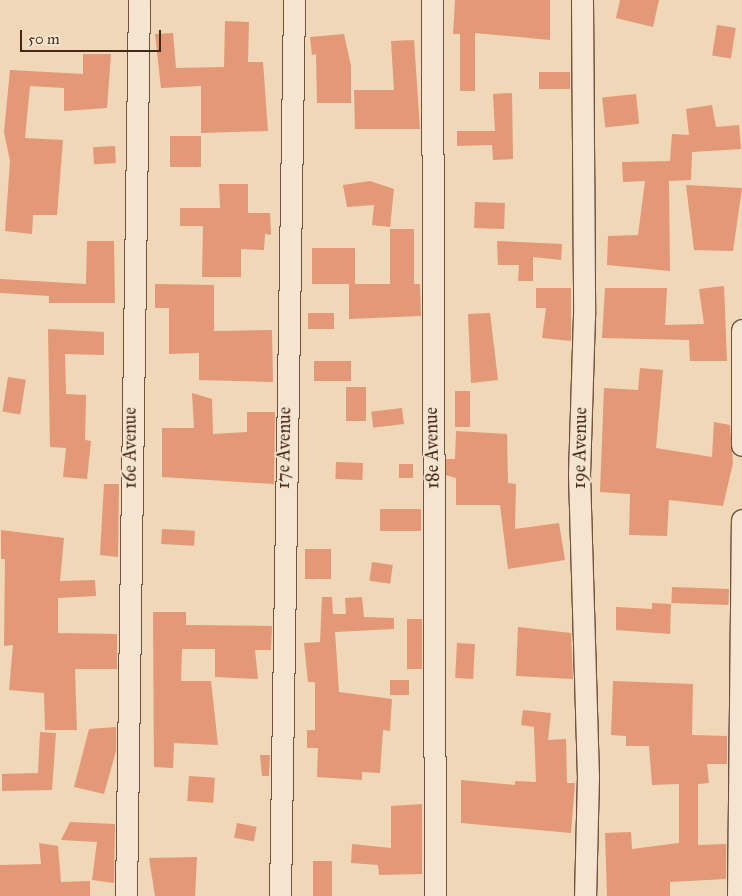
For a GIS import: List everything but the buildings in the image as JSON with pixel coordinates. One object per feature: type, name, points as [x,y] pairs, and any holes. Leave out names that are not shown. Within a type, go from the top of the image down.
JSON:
[{"type":"street","name":"16e Avenue","points":[[126,896],[140,0]]},
{"type":"street","name":"17e Avenue","points":[[280,896],[282,539],[294,0]]},
{"type":"street","name":"18e Avenue","points":[[432,0],[435,896]]},
{"type":"street","name":"19e Avenue","points":[[582,0],[584,315],[579,474],[588,776],[584,896]]},
{"type":"street","points":[[742,330],[742,445]]},
{"type":"street","points":[[738,896],[742,520]]}]
